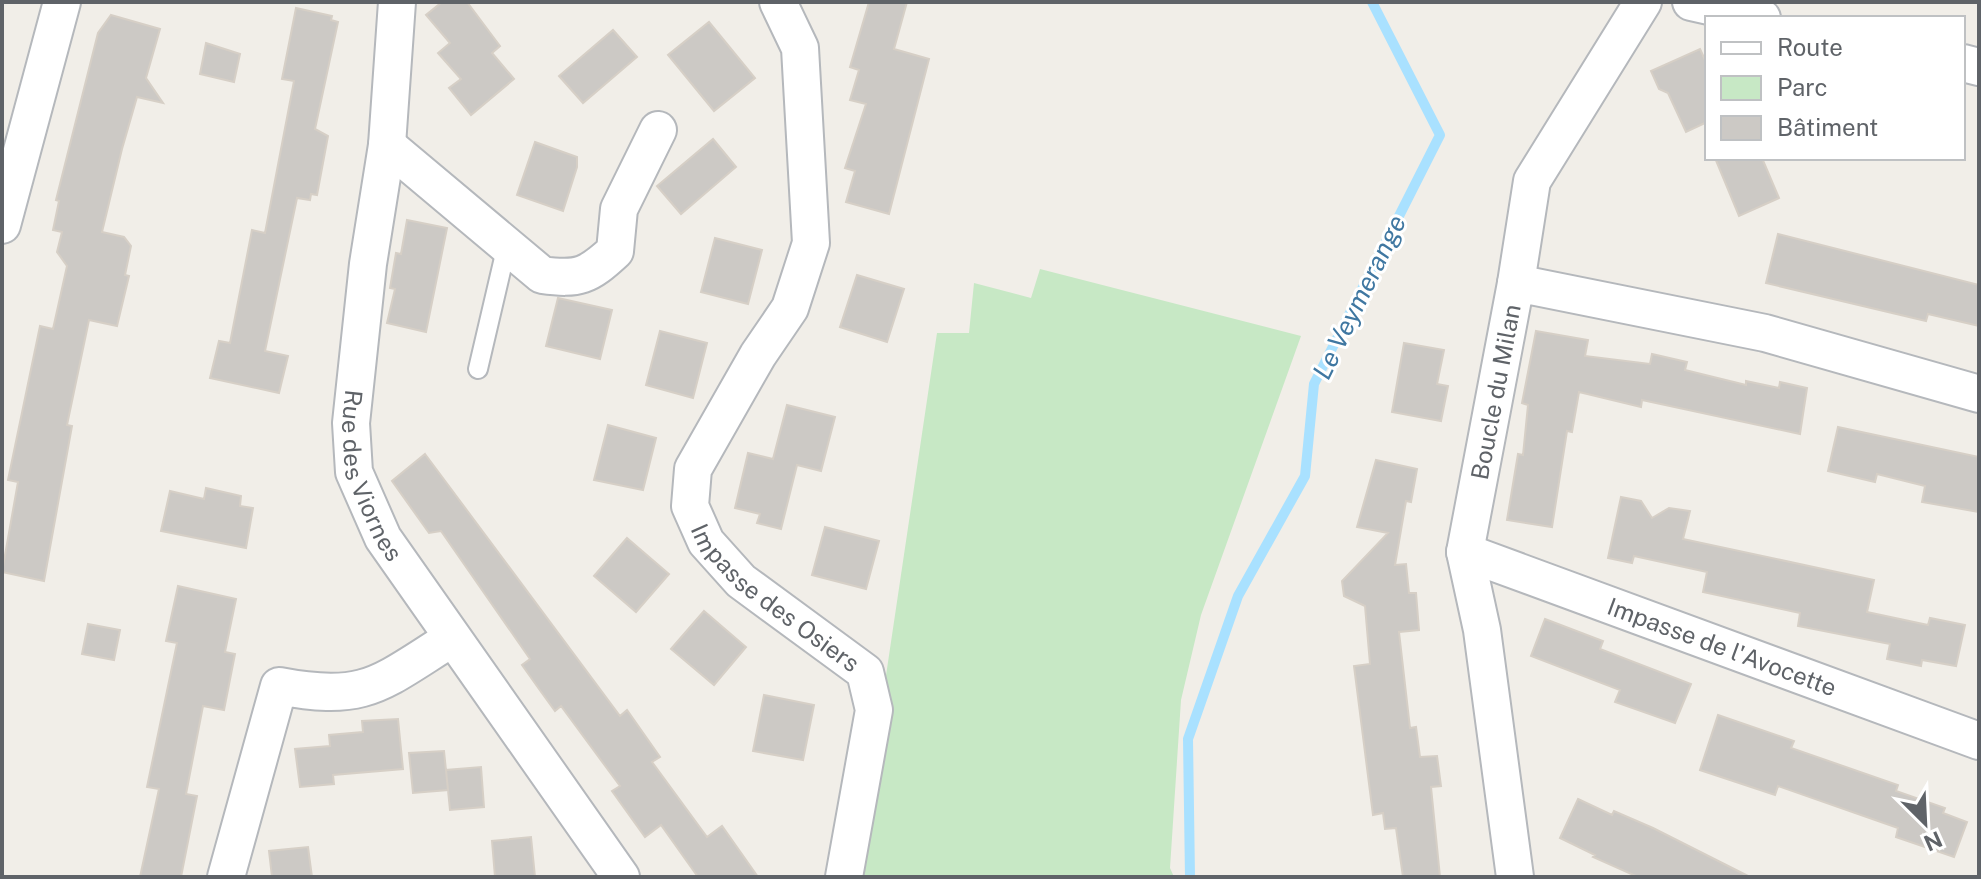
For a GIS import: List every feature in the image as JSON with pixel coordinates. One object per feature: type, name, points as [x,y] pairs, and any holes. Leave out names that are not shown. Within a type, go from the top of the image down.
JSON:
[{"type":"street","points":[[2,225],[62,2]]},
{"type":"street","name":"Rue des Viornes","points":[[397,2],[387,145],[368,264],[351,423],[354,472],[383,538],[621,877]]},
{"type":"street","name":"Impasse des Osiers","points":[[778,2],[800,48],[811,243],[790,308],[758,355],[693,469],[690,506],[706,542],[741,581],[865,672],[874,710],[844,877]]},
{"type":"street","points":[[1516,283],[1532,181],[1643,2]]},
{"type":"street","points":[[1691,2],[1753,16]]},
{"type":"street","points":[[387,145],[542,275],[571,279],[593,271],[615,251],[619,209],[658,130]]},
{"type":"street","name":"Boucle du Milan","points":[[1515,877],[1482,630],[1465,552],[1516,283],[1765,333],[1979,394]]},
{"type":"street","name":"Impasse de l'Avocette","points":[[1465,552],[1979,741]]},
{"type":"street","points":[[226,877],[279,686],[325,695],[374,687],[451,639]]},
{"type":"lane","points":[[478,369],[507,245]]},
{"type":"green space","points":[[1040,269],[1301,336],[1201,615],[1181,700],[1170,868],[1174,877],[856,877],[937,333],[969,333],[974,283],[1031,298]]},
{"type":"building","points":[[442,2],[467,2],[500,46],[492,53],[514,79],[471,115],[449,88],[461,79],[438,53],[450,43],[426,15]]},
{"type":"building","points":[[869,2],[907,2],[894,49],[929,59],[889,214],[846,202],[855,171],[845,168],[866,104],[850,100],[859,70],[850,67]]},
{"type":"building","points":[[296,8],[332,16],[331,20],[338,22],[315,129],[328,136],[317,195],[311,194],[310,200],[297,198],[265,351],[288,356],[279,393],[210,378],[219,341],[230,343],[252,230],[265,233],[294,81],[282,79]]},
{"type":"building","points":[[111,15],[160,29],[146,78],[163,103],[137,97],[122,149],[102,232],[124,237],[131,246],[125,275],[129,276],[117,326],[89,320],[67,425],[72,426],[44,581],[2,572],[18,482],[8,480],[40,326],[53,329],[67,266],[57,252],[62,232],[53,230],[59,201],[56,200],[98,33]]},
{"type":"building","points":[[709,22],[755,78],[714,111],[668,55]]},
{"type":"building","points":[[613,30],[637,57],[583,103],[559,76]]},
{"type":"building","points":[[206,43],[240,54],[234,82],[200,74]]},
{"type":"building","points":[[1700,49],[1705,60],[1705,123],[1686,132],[1668,93],[1659,89],[1651,71]]},
{"type":"building","points":[[713,139],[736,167],[681,214],[657,186]]},
{"type":"building","points":[[535,142],[577,157],[577,167],[563,211],[517,195]]},
{"type":"building","points":[[1716,160],[1763,160],[1779,198],[1739,216]]},
{"type":"building","points":[[407,220],[447,228],[426,332],[387,323],[395,289],[390,288],[396,253],[401,254]]},
{"type":"building","points":[[1778,234],[1979,285],[1979,326],[1928,314],[1926,321],[1766,283]]},
{"type":"building","points":[[715,238],[762,250],[748,304],[701,292]]},
{"type":"building","points":[[857,275],[904,289],[887,342],[840,327]]},
{"type":"building","points":[[558,298],[612,310],[600,359],[546,346]]},
{"type":"building","points":[[660,331],[707,343],[693,398],[646,385]]},
{"type":"building","points":[[1536,331],[1588,340],[1585,356],[1650,364],[1652,354],[1687,362],[1685,370],[1746,385],[1746,381],[1779,388],[1780,382],[1807,388],[1800,434],[1642,400],[1641,407],[1579,392],[1572,432],[1567,431],[1552,527],[1507,520],[1518,454],[1523,455],[1528,405],[1522,403]]},
{"type":"building","points":[[1404,343],[1444,350],[1437,384],[1448,386],[1441,421],[1392,412]]},
{"type":"building","points":[[787,405],[835,417],[821,471],[797,465],[781,529],[757,523],[760,514],[735,508],[748,453],[773,459]]},
{"type":"building","points":[[608,425],[656,438],[643,490],[594,480]]},
{"type":"building","points":[[1838,427],[1979,457],[1979,512],[1922,502],[1925,486],[1877,474],[1875,482],[1828,471]]},
{"type":"building","points":[[425,454],[620,716],[627,710],[660,757],[652,762],[707,837],[722,826],[758,877],[698,877],[661,825],[645,837],[612,791],[620,786],[561,706],[555,711],[522,665],[530,659],[441,531],[429,533],[392,481]]},
{"type":"building","points":[[1376,460],[1417,469],[1411,502],[1406,501],[1395,565],[1406,564],[1409,593],[1416,593],[1419,630],[1399,632],[1410,728],[1416,727],[1420,757],[1437,756],[1441,786],[1431,787],[1440,877],[1403,877],[1396,828],[1385,829],[1383,813],[1373,815],[1354,666],[1370,664],[1365,606],[1344,596],[1342,581],[1388,533],[1357,527]]},
{"type":"building","points":[[206,488],[241,496],[240,506],[253,508],[246,548],[161,531],[170,491],[204,499]]},
{"type":"building","points":[[1621,497],[1641,501],[1652,518],[1669,508],[1690,511],[1683,539],[1874,580],[1867,612],[1928,625],[1930,618],[1965,625],[1956,666],[1922,660],[1921,666],[1887,659],[1890,644],[1798,626],[1800,613],[1703,592],[1707,572],[1634,556],[1632,563],[1608,558]]},
{"type":"building","points":[[825,527],[879,541],[866,589],[812,575]]},
{"type":"building","points":[[627,538],[669,574],[636,612],[594,576]]},
{"type":"building","points":[[178,586],[236,599],[225,652],[235,654],[224,710],[203,706],[186,794],[197,796],[181,877],[140,877],[159,789],[147,787],[177,643],[166,641]]},
{"type":"building","points":[[704,611],[746,647],[714,685],[671,649]]},
{"type":"building","points":[[1545,619],[1603,641],[1600,649],[1691,684],[1675,723],[1615,702],[1620,690],[1531,656]]},
{"type":"building","points":[[88,624],[120,630],[114,660],[82,654]]},
{"type":"building","points":[[764,695],[814,705],[803,760],[753,751]]},
{"type":"building","points":[[1718,715],[1794,741],[1791,748],[1898,785],[1896,791],[1945,808],[1943,813],[1967,822],[1954,857],[1896,837],[1898,828],[1778,786],[1775,795],[1700,770]]},
{"type":"building","points":[[398,719],[403,769],[333,775],[334,784],[300,787],[295,749],[330,746],[329,735],[363,732],[362,721]]},
{"type":"building","points":[[444,751],[448,790],[413,793],[409,753]]},
{"type":"building","points":[[481,767],[484,807],[450,810],[446,770]]},
{"type":"building","points":[[1578,799],[1612,815],[1614,811],[1653,828],[1750,877],[1638,877],[1593,857],[1595,855],[1560,838]]},
{"type":"building","points":[[531,837],[535,877],[495,877],[492,841]]},
{"type":"building","points":[[308,847],[312,877],[272,877],[269,851]]},
{"type":"waterway","name":"Le Veymerange","points":[[1190,877],[1188,739],[1238,596],[1305,476],[1314,384],[1440,135],[1372,2]]}]
